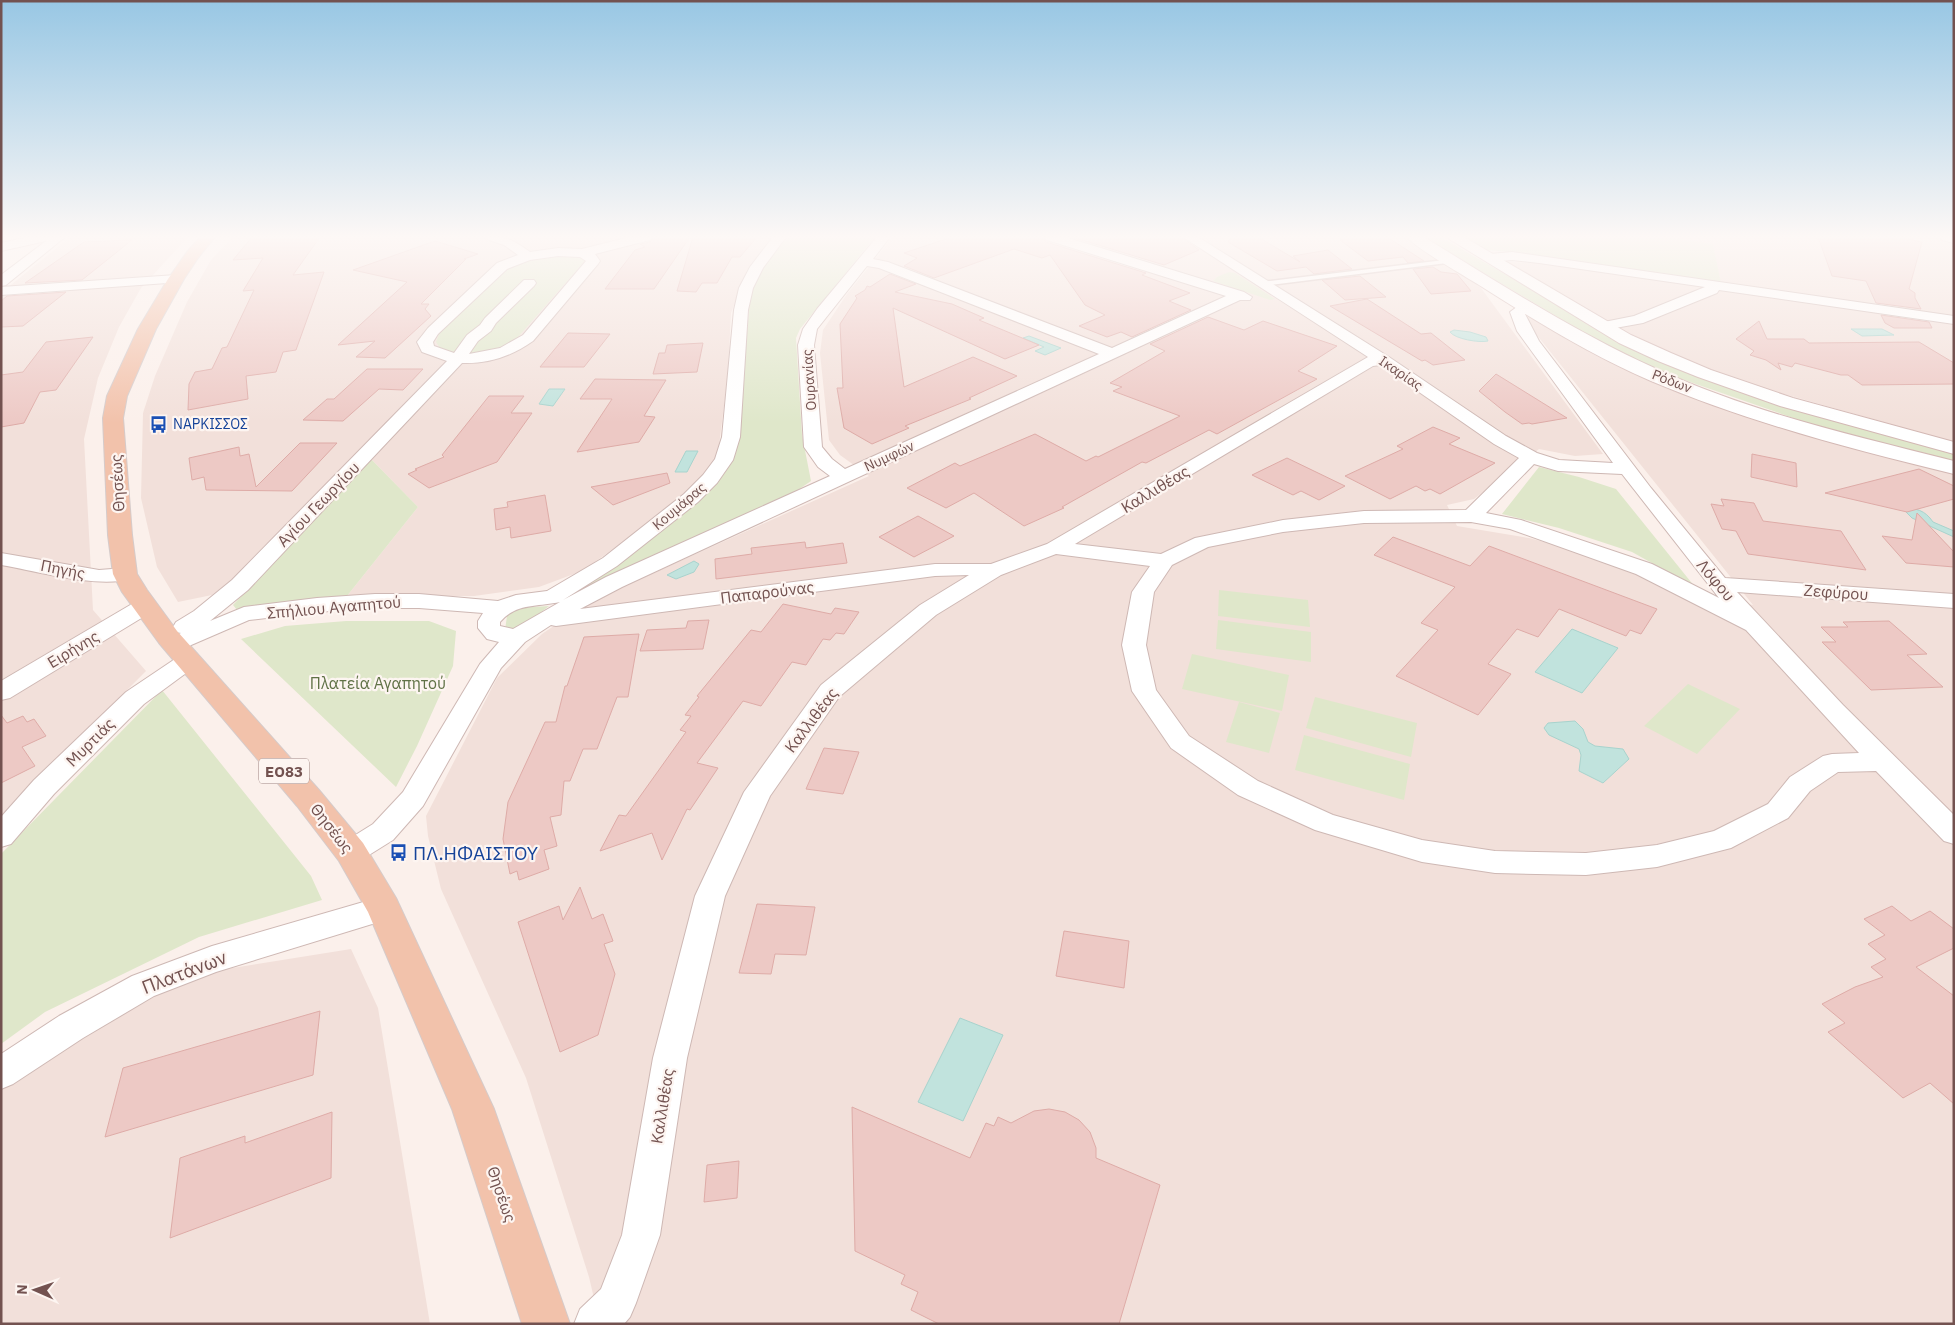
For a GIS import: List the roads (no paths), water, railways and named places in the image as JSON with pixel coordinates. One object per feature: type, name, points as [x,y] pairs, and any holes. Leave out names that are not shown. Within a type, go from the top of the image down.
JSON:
[{"type":"main road","name":"Θησέως","points":[[164,299],[147,329],[125,376],[117,396],[113,418],[120,535],[125,574],[144,606],[177,647],[308,798],[351,852],[384,908],[473,1109],[546,1324]]},
{"type":"street","points":[[468,299],[433,332],[425,342],[427,349],[437,355],[458,359],[498,354],[518,346],[528,338],[561,299]]},
{"type":"street","name":"Αγίου Γεωργίου","points":[[177,647],[202,616],[240,585],[458,359],[472,338],[486,328],[490,321],[513,299]]},
{"type":"street","name":"Κουμάρας","points":[[500,608],[516,602],[554,597],[561,593],[610,562],[691,498],[710,480],[724,460],[731,437],[744,299]]},
{"type":"street","name":"Ουρανίας","points":[[833,299],[810,329],[806,345],[813,447],[825,464],[844,477]]},
{"type":"street","points":[[971,299],[1114,354]]},
{"type":"street","name":"Νυμφών","points":[[541,621],[614,582],[1231,299]]},
{"type":"street","points":[[1252,299],[1294,305]]},
{"type":"street","name":"Ικαρίας","points":[[1284,299],[1383,360],[1500,440],[1531,457],[1558,465],[1627,469]]},
{"type":"street","name":"Ρόδων","points":[[1515,299],[1616,358],[1662,378],[1733,404],[1812,429],[1954,468]]},
{"type":"street","name":"Ρόδων","points":[[1558,299],[1652,352],[1743,386],[1844,418],[1954,448]]},
{"type":"street","points":[[1604,326],[1638,320],[1687,299]]},
{"type":"street","points":[[1807,299],[1954,320]]},
{"type":"street","name":"Λόφου","points":[[1527,306],[1517,312],[1517,318],[1534,345],[1627,469],[1719,584],[1882,761],[1954,832]]},
{"type":"street","name":"Καλλιθέας","points":[[595,1324],[616,1304],[641,1235],[670,1058],[710,896],[758,792],[830,691],[928,610],[993,570],[1054,548],[1369,362],[1383,360]]},
{"type":"street","points":[[1471,516],[1531,457]]},
{"type":"street","points":[[1756,626],[1644,569],[1514,524],[1471,516],[1364,517],[1283,526],[1202,542],[1164,561],[1143,592],[1134,645],[1144,691],[1180,742],[1256,792],[1325,823],[1422,851],[1495,862],[1586,864],[1657,856],[1721,840],[1778,811],[1800,784],[1832,762],[1882,761]]},
{"type":"street","points":[[1054,548],[1164,561]]},
{"type":"street","name":"Πηγής","points":[[1,559],[99,576],[125,574]]},
{"type":"street","name":"Παπαρούνας","points":[[541,621],[935,570],[993,570]]},
{"type":"street","name":"Ζεφύρου","points":[[1719,584],[1954,601]]},
{"type":"street","name":"Σπήλιου Αγαπητού","points":[[177,647],[244,614],[317,605],[419,600],[500,608]]},
{"type":"street","name":"Ειρήνης","points":[[1,692],[144,606]]},
{"type":"street","points":[[500,608],[489,621],[489,628],[495,634],[517,637]]},
{"type":"street","points":[[351,852],[383,832],[414,799],[492,664],[517,637],[541,621]]},
{"type":"street","name":"Μυρτιάς","points":[[1,836],[44,787],[135,698],[177,647]]},
{"type":"street","name":"Πλατάνων","points":[[1,1073],[71,1027],[143,986],[212,960],[384,908]]},
{"type":"water","points":[[1851,329],[1882,329],[1894,335],[1862,336]]},
{"type":"water","points":[[1454,330],[1486,337],[1488,341],[1473,341],[1462,338],[1450,332]]},
{"type":"water","points":[[1029,336],[1061,348],[1045,355],[1035,351],[1044,347],[1023,338]]},
{"type":"water","points":[[549,389],[565,389],[553,406],[539,404]]},
{"type":"water","points":[[686,451],[698,451],[687,472],[675,472]]},
{"type":"water","points":[[1902,508],[1912,508],[1923,512],[1933,522],[1954,531],[1954,537],[1912,518]]},
{"type":"water","points":[[694,561],[699,564],[694,572],[676,579],[667,575]]},
{"type":"water","points":[[1572,629],[1618,648],[1582,693],[1535,672]]},
{"type":"water","points":[[1575,721],[1583,729],[1588,742],[1595,746],[1623,749],[1629,759],[1603,783],[1579,771],[1581,755],[1579,749],[1549,735],[1544,728],[1548,723]]},
{"type":"water","points":[[960,1018],[1003,1035],[963,1121],[918,1102]]},
{"type":"place","name":"ΝΑΡΚΙΣΣΟΣ","points":[[159,424]]},
{"type":"place","name":"ΠΛ.ΗΦΑΙΣΤΟΥ","points":[[399,853]]},
{"type":"park label","name":"Πλατεία Αγαπητού","points":[[378,683]]}]
